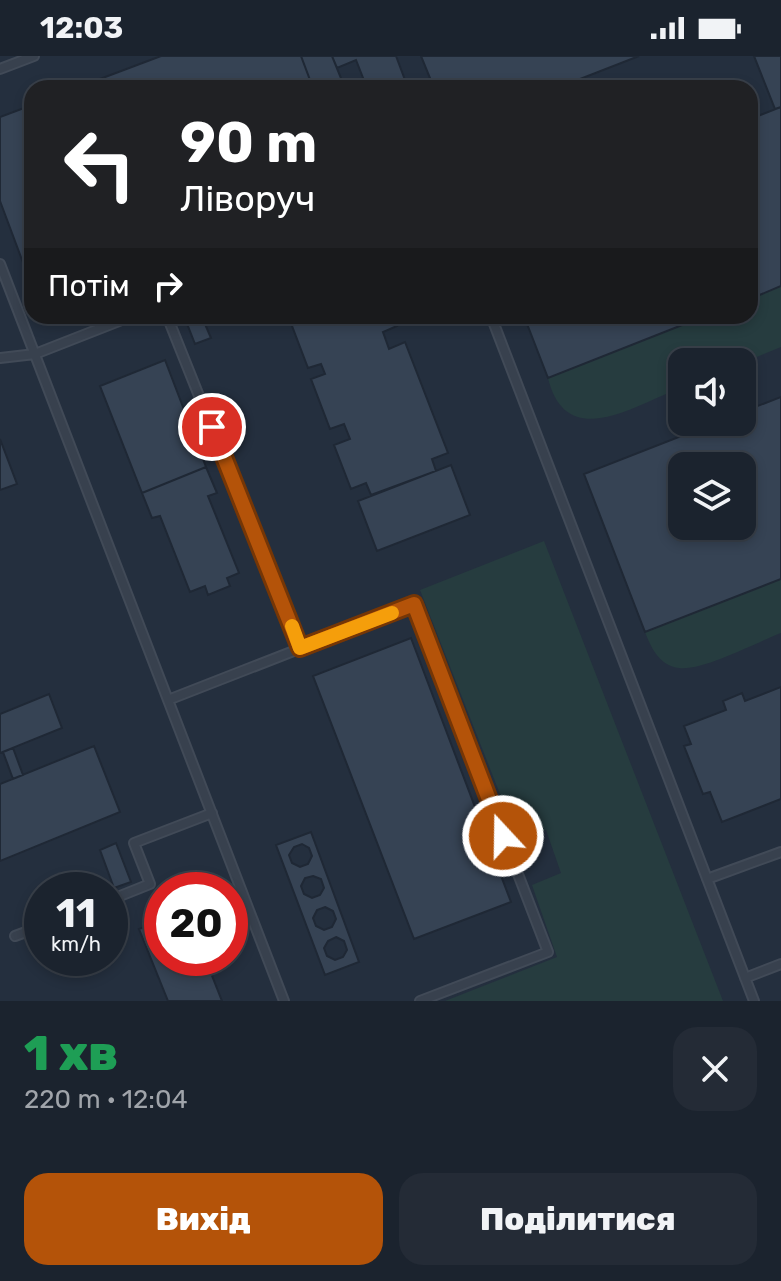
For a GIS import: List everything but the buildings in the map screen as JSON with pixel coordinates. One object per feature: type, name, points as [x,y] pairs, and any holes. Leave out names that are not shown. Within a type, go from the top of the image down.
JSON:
[{"type":"lane","points":[[0,69],[34,56]]},
{"type":"lane","points":[[0,264],[284,1001]]},
{"type":"lane","points":[[0,358],[35,354],[112,324]]},
{"type":"lane","points":[[170,324],[300,648]]},
{"type":"lane","points":[[494,324],[754,1001]]},
{"type":"lane","points":[[168,700],[414,604],[548,952],[420,1001]]},
{"type":"lane","points":[[128,893],[150,884],[134,843],[212,813]]},
{"type":"lane","points":[[707,879],[781,852]]},
{"type":"lane","points":[[15,936],[24,933]]},
{"type":"lane","points":[[745,978],[781,964]]},
{"type":"green space","points":[[781,286],[781,347],[756,357],[756,348],[668,348],[668,393],[624,412],[586,419],[570,414],[557,401],[548,378],[685,324],[758,324],[758,296]]},
{"type":"green space","points":[[544,541],[723,1001],[445,1001],[557,957],[532,885],[561,873],[546,830],[518,840],[420,590]]},
{"type":"green space","points":[[781,579],[781,633],[715,661],[689,668],[667,664],[650,644],[645,632]]},
{"type":"slow traffic","points":[[292,626],[300,648],[392,613]]},
{"type":"route","points":[[212,427],[300,648],[414,604],[503,836]]}]
